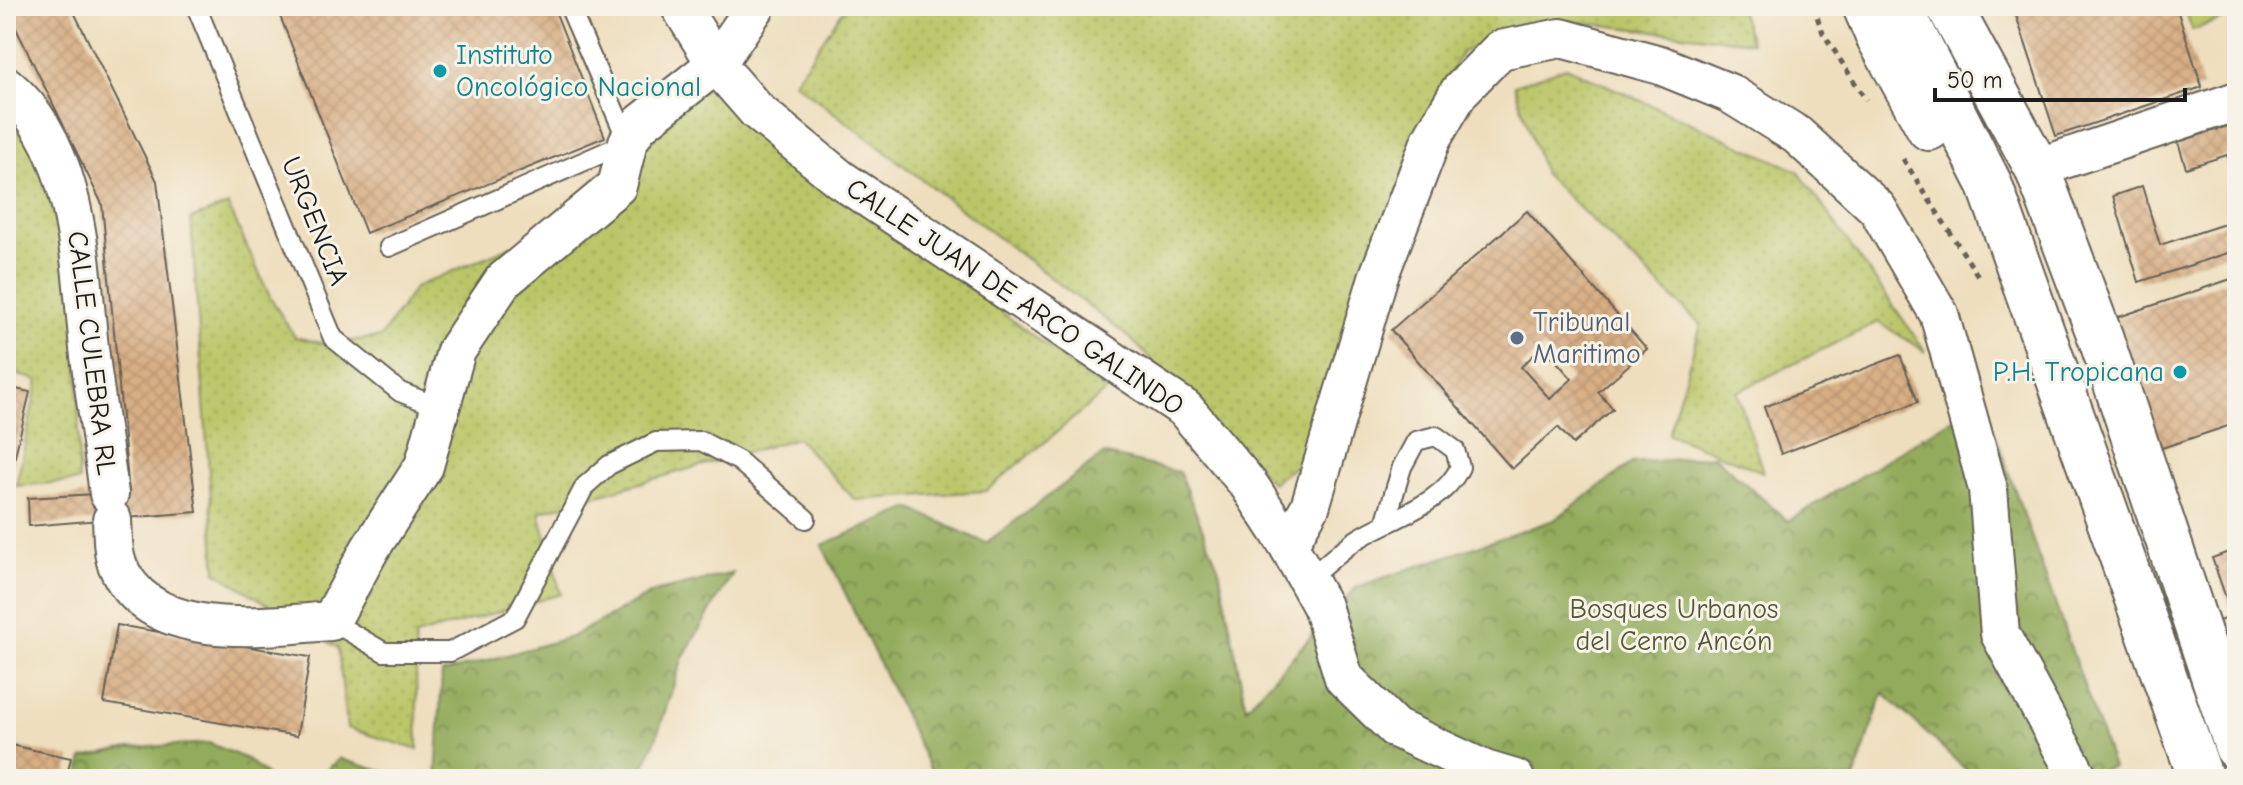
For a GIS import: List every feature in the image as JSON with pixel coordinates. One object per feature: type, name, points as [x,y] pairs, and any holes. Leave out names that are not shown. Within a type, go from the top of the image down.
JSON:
[{"type":"highway","points":[[1865,6],[1877,34],[2041,328]]},
{"type":"highway","points":[[1899,6],[1989,183],[2201,779]]},
{"type":"highway","points":[[1949,6],[2037,168]]},
{"type":"highway","points":[[1982,6],[2234,728]]},
{"type":"street","name":"CALLE JUAN DE ARCO GALINDO","points":[[680,6],[716,64],[757,111],[840,179],[1185,409],[1249,485],[1288,545],[1322,606],[1344,678],[1395,728],[1500,774]]},
{"type":"street","points":[[331,621],[370,549],[424,466],[456,351],[503,281],[617,186],[628,142],[638,126],[716,64],[756,6]]},
{"type":"street","points":[[1288,545],[1310,507],[1378,278],[1431,140],[1459,92],[1500,50],[1561,38],[1660,65],[1729,93],[1797,135],[1877,208],[1939,314],[1988,489],[2000,634],[2079,779]]},
{"type":"street","name":"CALLE CULEBRA RL","points":[[6,86],[28,111],[50,146],[78,227],[89,349],[117,563],[143,601],[176,616],[232,626],[331,621]]},
{"type":"street","points":[[2037,168],[2237,101]]},
{"type":"lane","name":"URGENCIA","points":[[196,6],[333,338],[400,392],[441,408]]},
{"type":"lane","points":[[389,247],[628,142],[569,6]]},
{"type":"lane","points":[[1307,580],[1358,539],[1385,524],[1451,487],[1460,467],[1455,450],[1436,436],[1416,441],[1402,467],[1385,524]]},
{"type":"lane","points":[[331,621],[384,652],[450,652],[515,618],[585,486],[609,465],[656,442],[701,441],[727,454],[806,519]]},
{"type":"green space","points":[[846,6],[1739,6],[1751,42],[1548,19],[1462,52],[1417,134],[1308,457],[1272,483],[1130,338],[794,82]]},
{"type":"green space","points":[[2184,6],[2237,6],[2237,14],[2192,30]]},
{"type":"green space","points":[[1566,67],[1798,171],[1926,352],[1878,322],[1737,392],[1763,472],[1668,434],[1701,325],[1544,174],[1514,85]]},
{"type":"green space","points":[[706,88],[1106,391],[986,491],[855,500],[797,438],[539,512],[561,594],[415,636],[418,750],[347,728],[338,648],[216,572],[191,219],[228,205],[271,299],[295,337],[326,344],[381,337],[415,287],[604,207],[655,118]]},
{"type":"green space","points":[[6,117],[29,142],[58,195],[78,297],[79,481],[16,486],[38,380],[6,372]]},
{"type":"green space","name":"Bosques Urbanos del Cerro Ancón","points":[[1983,400],[2113,767],[2065,779],[1976,779],[1883,693],[1854,779],[935,779],[822,545],[910,508],[986,543],[1104,454],[1179,472],[1219,569],[1246,708],[1356,587],[1554,520],[1632,463],[1714,456],[1788,521]]},
{"type":"green space","points":[[733,573],[683,657],[655,742],[638,779],[436,779],[442,673],[571,637],[654,592]]},
{"type":"green space","points":[[209,743],[247,759],[271,779],[78,779],[83,758],[129,748]]},
{"type":"green space","points":[[340,759],[409,779],[316,779]]},
{"type":"building","points":[[15,6],[71,6],[157,181],[197,512],[29,526],[28,498],[129,492],[102,204],[7,10]]},
{"type":"building","name":"Instituto Oncológico Nacional","points":[[276,6],[553,6],[605,137],[366,233]]},
{"type":"building","points":[[2013,6],[2176,6],[2202,87],[2056,136]]},
{"type":"building","points":[[2237,123],[2237,182],[2227,155],[2186,168],[2178,142]]},
{"type":"building","points":[[2142,186],[2160,245],[2237,220],[2237,250],[2139,282],[2113,196]]},
{"type":"building","name":"Tribunal Maritimo","points":[[1527,211],[1647,349],[1598,392],[1613,409],[1573,444],[1558,427],[1512,469],[1391,330]],"holes":[[[1543,346],[1572,379],[1550,399],[1521,367]]]},
{"type":"building","name":"P.H. Tropicana","points":[[2237,277],[2237,423],[2150,452],[2107,321]]},
{"type":"building","points":[[1900,355],[1918,402],[1781,454],[1764,407]]},
{"type":"building","points":[[6,387],[30,392],[7,490],[6,490]]},
{"type":"building","points":[[2237,549],[2237,610],[2231,612],[2212,558]]},
{"type":"building","points":[[2237,614],[2237,670],[2219,621]]},
{"type":"building","points":[[117,625],[310,657],[297,736],[104,703]]},
{"type":"building","points":[[6,744],[71,758],[66,779],[6,779]]},
{"type":"place","name":"Instituto Oncológico Nacional","points":[[440,71]]},
{"type":"place","name":"Tribunal Maritimo","points":[[1517,338]]},
{"type":"place","name":"P.H. Tropicana","points":[[2180,372]]}]
